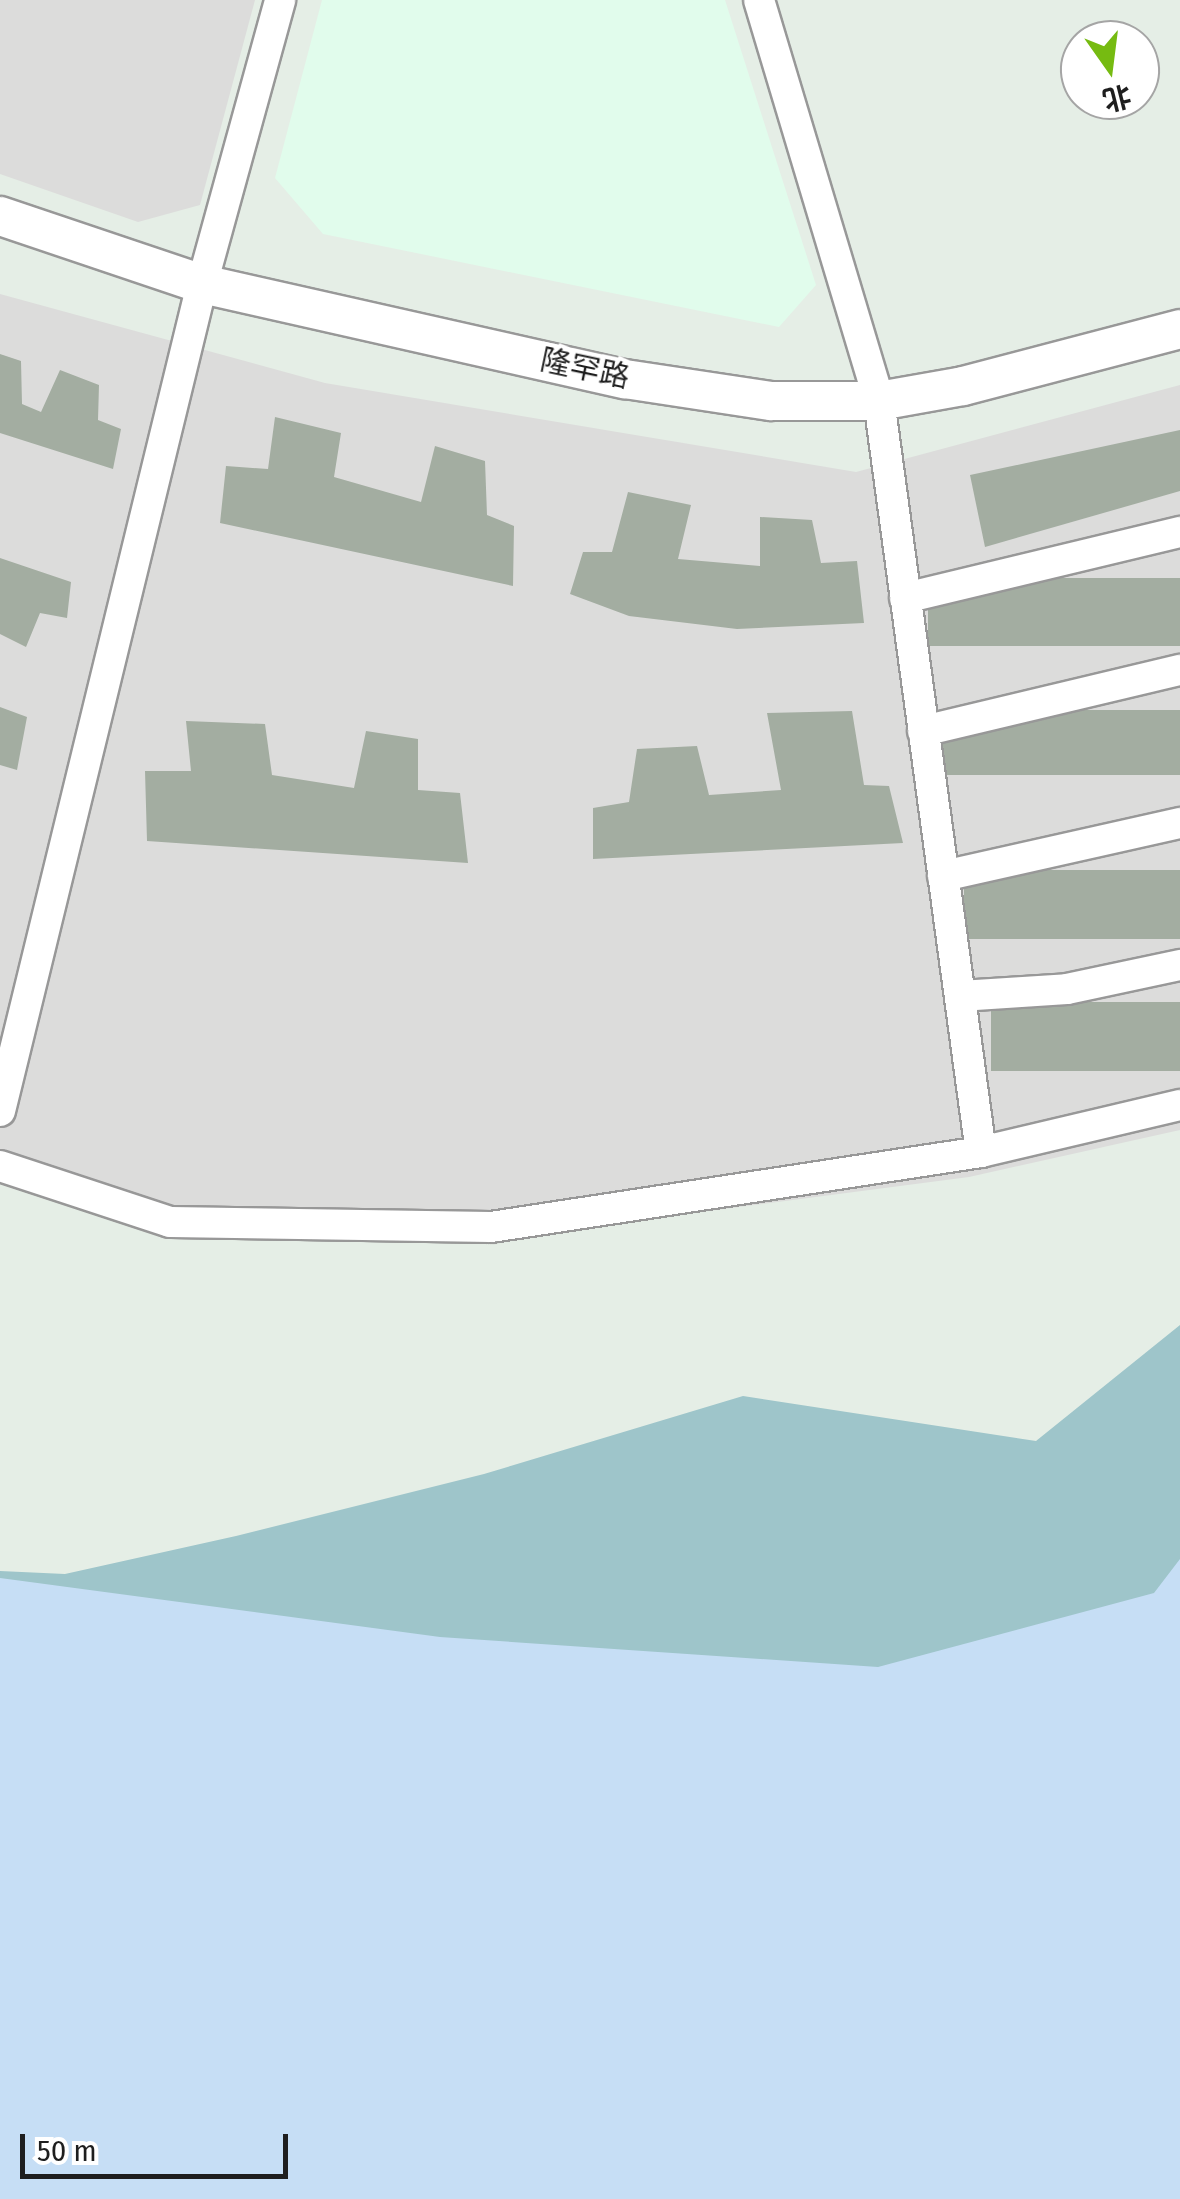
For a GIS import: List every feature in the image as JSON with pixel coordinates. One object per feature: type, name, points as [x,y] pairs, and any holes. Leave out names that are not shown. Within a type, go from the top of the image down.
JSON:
[{"type":"street","points":[[0,1111],[202,284],[280,0]]},
{"type":"street","points":[[759,0],[879,400],[981,1152]]},
{"type":"street","name":"隆罕路","points":[[0,216],[202,284],[625,379],[771,400],[879,400],[963,386],[1180,329]]},
{"type":"street","points":[[905,598],[1180,532]]},
{"type":"street","points":[[922,731],[1180,670]]},
{"type":"street","points":[[944,876],[1180,823]]},
{"type":"street","points":[[960,996],[1068,989],[1180,965]]},
{"type":"street","points":[[0,1166],[170,1222],[491,1227],[981,1152],[1180,1105]]},
{"type":"shaded area","points":[[0,0],[255,0],[200,205],[138,222],[0,174]]},
{"type":"shaded area","points":[[322,0],[725,0],[816,285],[779,327],[323,234],[275,178]]},
{"type":"shaded area","points":[[0,294],[325,383],[856,472],[1180,385],[1180,1130],[969,1177],[485,1240],[158,1233],[0,1184]]},
{"type":"shaded area","points":[[1180,1325],[1180,2199],[0,2199],[0,1571],[65,1574],[236,1536],[484,1474],[743,1396],[1036,1441]]},
{"type":"shaded area","points":[[1180,1559],[1180,2199],[0,2199],[0,1578],[440,1637],[878,1667],[1154,1593]]},
{"type":"building","points":[[0,354],[21,361],[22,404],[41,412],[60,370],[99,385],[98,420],[121,429],[113,469],[0,433]]},
{"type":"building","points":[[275,417],[341,433],[334,477],[421,502],[435,446],[485,461],[487,515],[514,526],[513,586],[220,523],[226,466],[268,469]]},
{"type":"building","points":[[1180,430],[1180,491],[985,547],[970,475]]},
{"type":"building","points":[[628,492],[691,505],[678,559],[760,566],[760,517],[812,520],[821,563],[857,561],[864,623],[737,629],[629,616],[570,594],[583,552],[612,552]]},
{"type":"building","points":[[0,558],[71,582],[67,618],[40,613],[26,647],[0,634]]},
{"type":"building","points":[[928,578],[1180,578],[1180,646],[928,646]]},
{"type":"building","points":[[0,707],[27,717],[17,770],[0,765]]},
{"type":"building","points":[[939,710],[1180,710],[1180,775],[939,775]]},
{"type":"building","points":[[852,711],[864,785],[889,786],[903,843],[593,859],[593,808],[629,802],[637,749],[697,746],[709,795],[781,790],[767,713]]},
{"type":"building","points":[[186,721],[265,724],[272,775],[354,788],[366,731],[418,739],[418,790],[460,793],[468,863],[147,841],[145,771],[191,771]]},
{"type":"building","points":[[964,870],[1180,870],[1180,939],[964,939]]},
{"type":"building","points":[[991,1002],[1180,1002],[1180,1071],[991,1071]]}]
